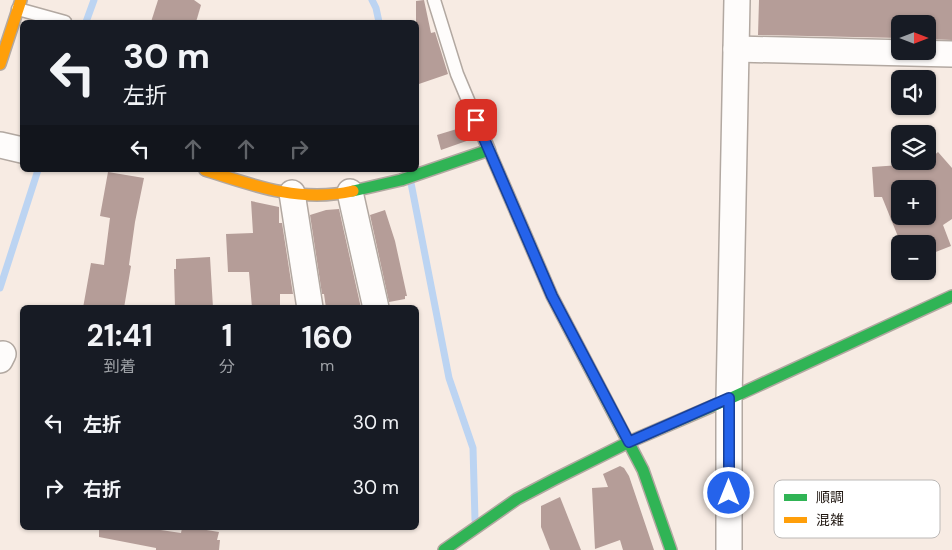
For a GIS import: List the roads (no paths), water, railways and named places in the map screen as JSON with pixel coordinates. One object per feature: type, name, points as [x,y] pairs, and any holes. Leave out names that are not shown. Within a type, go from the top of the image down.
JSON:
[{"type":"main road","points":[[0,64],[20,5]]},
{"type":"main road","points":[[211,172],[262,188],[309,196],[350,192],[401,180],[490,150],[552,296],[643,470],[671,550]]},
{"type":"main road","points":[[444,550],[517,499],[629,442],[952,296]]},
{"type":"street","points":[[729,550],[729,398],[737,0]]},
{"type":"street","points":[[736,49],[952,54]]},
{"type":"street","points":[[0,145],[20,150]]},
{"type":"street","points":[[350,192],[375,305]]},
{"type":"street","points":[[292,193],[310,305]]},
{"type":"lane","points":[[434,0],[457,74],[490,150]]},
{"type":"lane","points":[[20,5],[60,20]]},
{"type":"lane","points":[[0,29],[5,50]]},
{"type":"waterway","points":[[87,20],[94,0]]},
{"type":"waterway","points":[[372,0],[379,20]]},
{"type":"waterway","points":[[0,288],[37,172]]},
{"type":"waterway","points":[[411,183],[449,378],[473,448],[475,520]]}]
